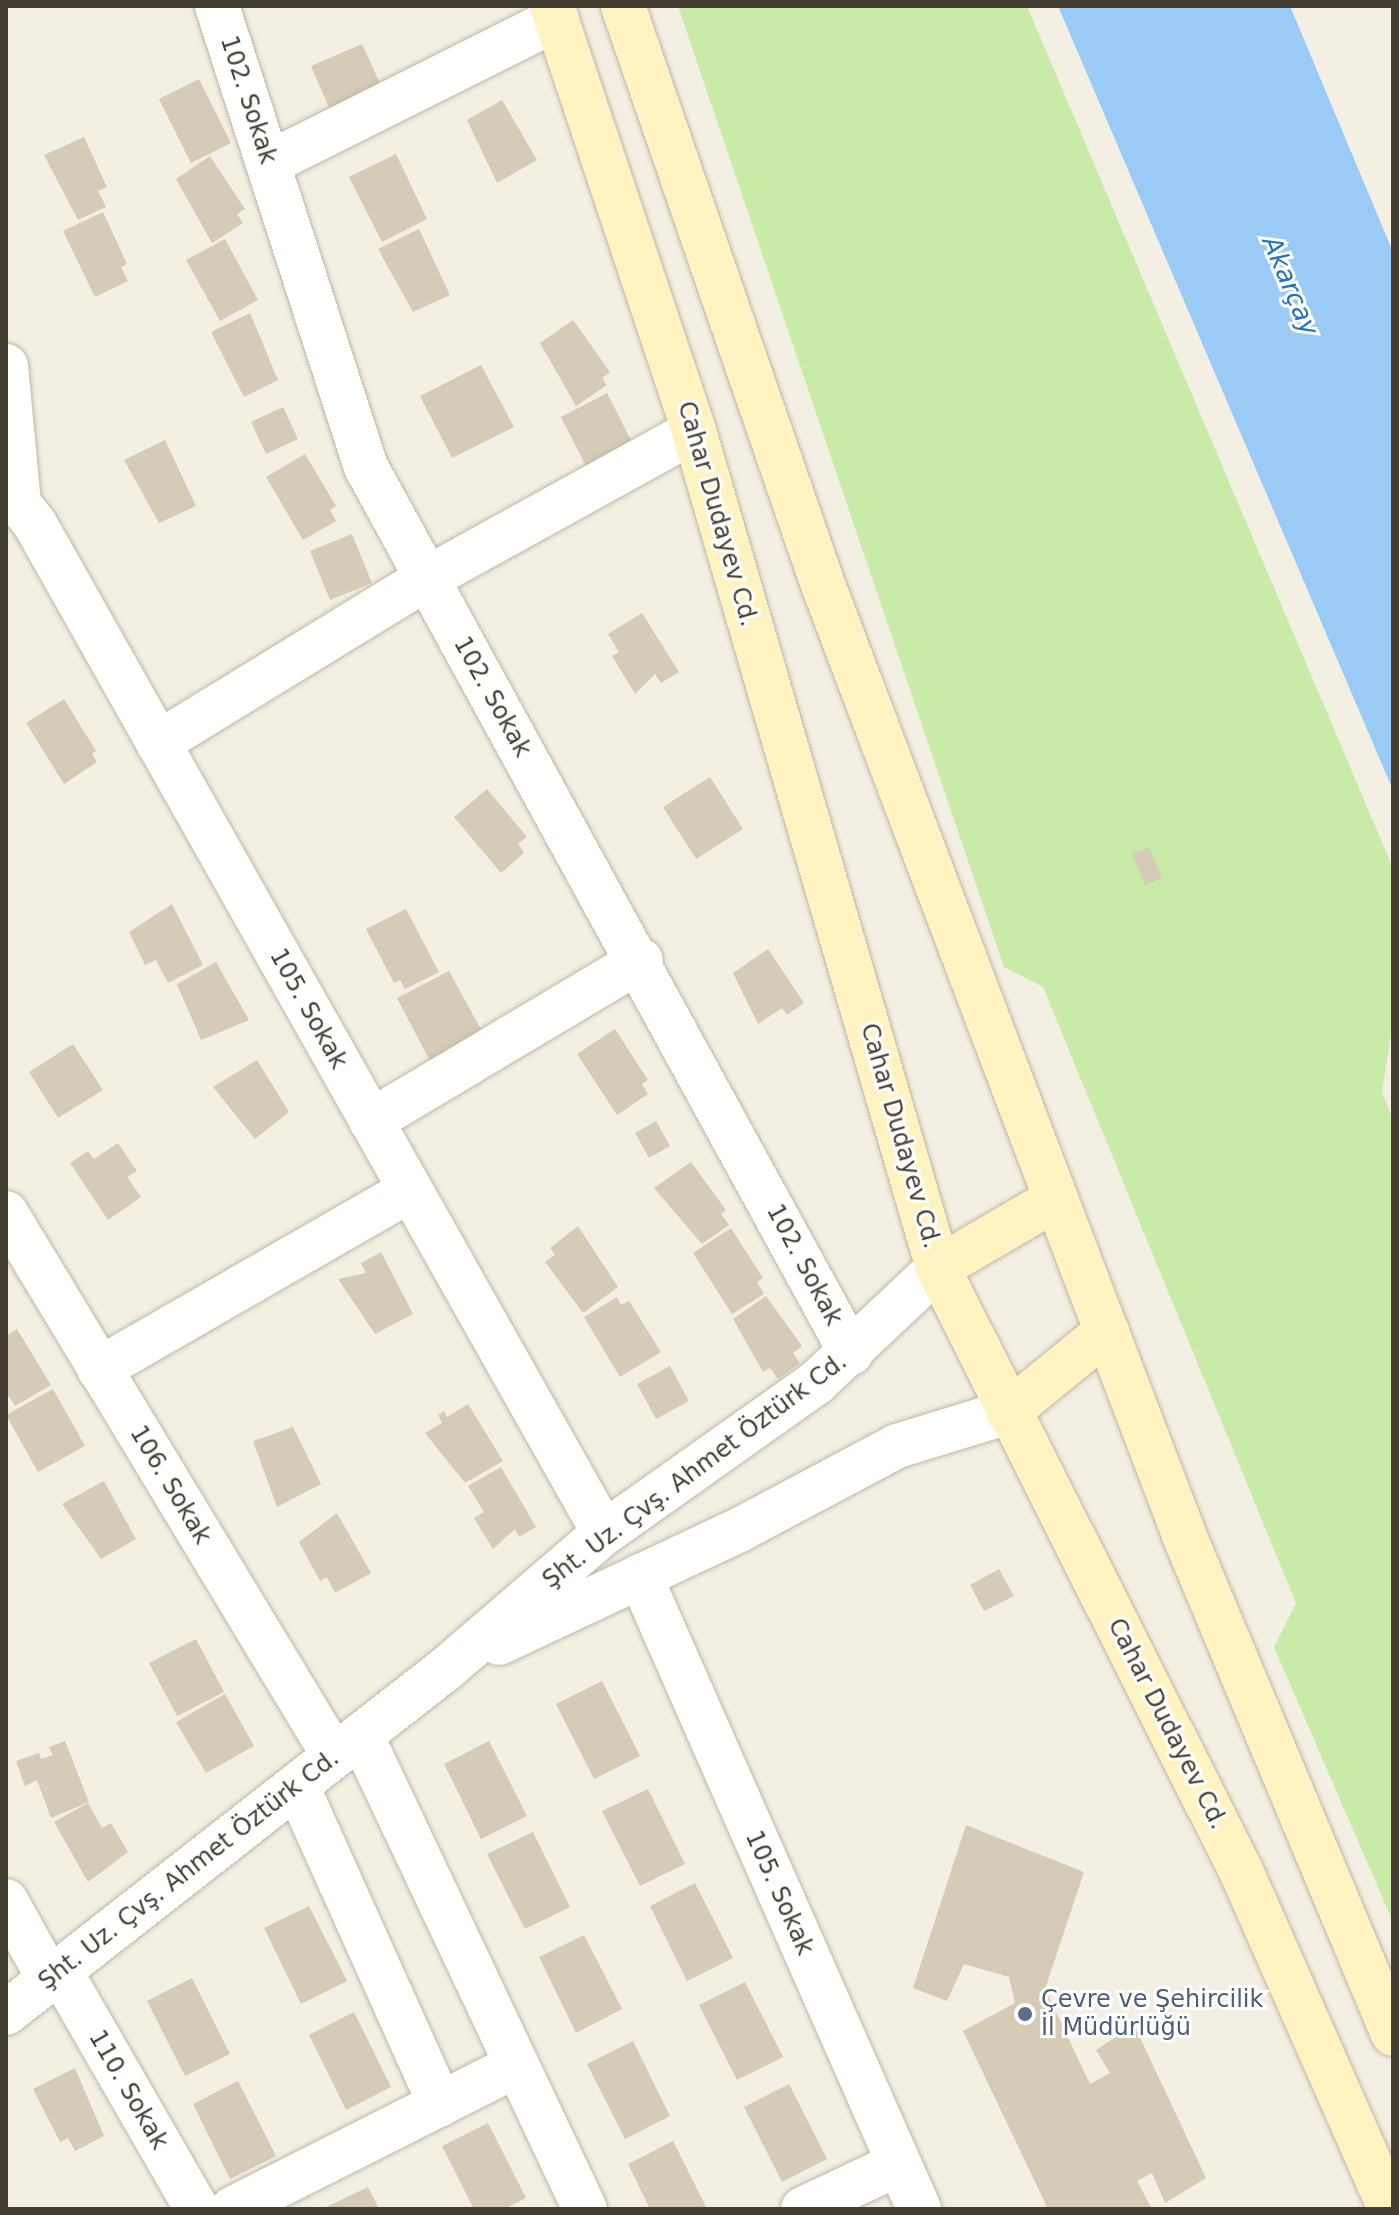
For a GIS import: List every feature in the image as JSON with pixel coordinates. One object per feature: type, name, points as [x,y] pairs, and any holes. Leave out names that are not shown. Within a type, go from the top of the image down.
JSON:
[{"type":"main road","points":[[623,6],[822,582],[1056,1199],[1184,1535],[1393,2034]]},
{"type":"main road","name":"Cahar Dudayev Cd.","points":[[554,13],[694,431],[938,1268],[1242,1873],[1390,2209]]},
{"type":"main road","points":[[938,1268],[1056,1199]]},
{"type":"main road","points":[[1008,1412],[1107,1331]]},
{"type":"street","name":"102. Sokak","points":[[217,6],[366,467],[641,960],[851,1353]]},
{"type":"street","points":[[269,163],[554,13]]},
{"type":"street","points":[[6,366],[12,496]]},
{"type":"street","points":[[158,743],[426,579],[694,431]]},
{"type":"street","name":"105. Sokak","points":[[12,496],[158,743],[604,1533]]},
{"type":"street","points":[[371,1121],[641,960]]},
{"type":"street","points":[[99,1369],[410,1190]]},
{"type":"street","name":"106. Sokak","points":[[11,1237],[348,1746],[517,2065],[585,2209]]},
{"type":"street","name":"Şht. Uz. Çvş. Ahmet Öztürk Cd.","points":[[6,2013],[447,1668],[604,1533],[851,1353],[938,1268]]},
{"type":"street","name":"Şht. Uz. Çvş. Ahmet Öztürk Cd.","points":[[447,1668],[640,1576],[897,1446],[1008,1412]]},
{"type":"street","name":"105. Sokak","points":[[640,1576],[919,2209]]},
{"type":"street","points":[[297,1786],[440,2104]]},
{"type":"street","name":"110. Sokak","points":[[6,1901],[55,1975],[197,2209]]},
{"type":"street","points":[[232,2209],[517,2065]]},
{"type":"street","points":[[803,2209],[898,2164]]},
{"type":"green space","points":[[678,6],[1027,6],[1393,868],[1393,1022],[1382,1092],[1393,1120],[1393,1922],[1274,1647],[1296,1603],[1043,987],[1004,967]]},
{"type":"water","name":"Akarçay","points":[[1058,6],[1290,6],[1393,252],[1393,790]]},
{"type":"building","points":[[362,44],[389,103],[337,126],[311,66]]},
{"type":"building","points":[[199,79],[231,143],[191,163],[159,99]]},
{"type":"building","points":[[502,100],[537,160],[497,183],[467,120]]},
{"type":"building","points":[[84,137],[107,187],[98,191],[106,207],[78,220],[44,155]]},
{"type":"building","points":[[396,154],[427,219],[382,242],[349,177]]},
{"type":"building","points":[[210,156],[245,209],[237,214],[243,223],[212,243],[176,179]]},
{"type":"building","points":[[103,212],[127,264],[121,267],[128,281],[95,297],[63,231]]},
{"type":"building","points":[[419,229],[450,295],[413,312],[378,249]]},
{"type":"building","points":[[225,239],[258,300],[220,321],[186,260]]},
{"type":"building","points":[[250,313],[278,380],[244,397],[211,332]]},
{"type":"building","points":[[573,320],[610,372],[602,378],[607,385],[576,406],[540,343]]},
{"type":"building","points":[[481,365],[514,427],[452,458],[420,396]]},
{"type":"building","points":[[607,393],[640,458],[594,482],[561,417]]},
{"type":"building","points":[[283,407],[298,439],[266,454],[251,422]]},
{"type":"building","points":[[165,440],[196,506],[159,523],[124,460]]},
{"type":"building","points":[[305,454],[336,506],[330,510],[336,521],[303,540],[266,477]]},
{"type":"building","points":[[352,534],[372,583],[330,600],[310,551]]},
{"type":"building","points":[[642,613],[679,672],[661,683],[655,674],[635,694],[612,656],[619,652],[608,634]]},
{"type":"building","points":[[64,699],[96,751],[92,754],[97,762],[64,784],[26,723]]},
{"type":"building","points":[[710,777],[743,829],[696,859],[663,807]]},
{"type":"building","points":[[487,789],[527,837],[518,844],[524,853],[501,873],[454,817]]},
{"type":"building","points":[[1149,847],[1162,878],[1145,885],[1132,854]]},
{"type":"building","points":[[172,904],[203,965],[168,983],[156,960],[145,965],[129,932]]},
{"type":"building","points":[[406,909],[439,972],[405,989],[400,980],[394,983],[366,929]]},
{"type":"building","points":[[768,949],[804,1003],[787,1015],[782,1008],[758,1024],[733,973]]},
{"type":"building","points":[[216,962],[249,1020],[201,1040],[177,984]]},
{"type":"building","points":[[449,971],[484,1035],[431,1063],[397,998]]},
{"type":"building","points":[[615,1029],[648,1080],[642,1084],[648,1094],[617,1115],[577,1054]]},
{"type":"building","points":[[73,1044],[103,1090],[58,1118],[29,1072]]},
{"type":"building","points":[[257,1060],[289,1112],[255,1139],[213,1087]]},
{"type":"building","points":[[656,1121],[670,1146],[649,1158],[635,1133]]},
{"type":"building","points":[[118,1143],[137,1171],[127,1177],[141,1197],[108,1220],[70,1163],[88,1151],[94,1159]]},
{"type":"building","points":[[691,1162],[726,1210],[721,1214],[729,1225],[702,1244],[654,1188]]},
{"type":"building","points":[[578,1226],[618,1287],[583,1313],[545,1262],[555,1255],[550,1248]]},
{"type":"building","points":[[731,1228],[763,1278],[757,1282],[764,1294],[732,1314],[693,1253]]},
{"type":"building","points":[[381,1252],[413,1314],[375,1334],[338,1279],[366,1273],[361,1263]]},
{"type":"building","points":[[766,1296],[802,1346],[793,1353],[800,1363],[778,1379],[770,1368],[763,1372],[733,1319]]},
{"type":"building","points":[[617,1297],[621,1305],[629,1301],[661,1352],[620,1377],[584,1317]]},
{"type":"building","points":[[17,1329],[51,1385],[15,1406],[6,1392],[6,1336]]},
{"type":"building","points":[[670,1366],[689,1401],[656,1419],[637,1384]]},
{"type":"building","points":[[53,1389],[85,1446],[38,1472],[6,1415]]},
{"type":"building","points":[[468,1404],[503,1461],[465,1483],[425,1433],[442,1423],[438,1415],[444,1411],[447,1417]]},
{"type":"building","points":[[293,1427],[321,1484],[277,1507],[253,1441]]},
{"type":"building","points":[[501,1467],[536,1527],[519,1537],[515,1529],[493,1549],[474,1518],[484,1512],[468,1486]]},
{"type":"building","points":[[104,1481],[136,1539],[101,1559],[62,1504]]},
{"type":"building","points":[[337,1513],[371,1573],[335,1593],[327,1577],[320,1581],[299,1542]]},
{"type":"building","points":[[999,1569],[1014,1596],[984,1611],[970,1585]]},
{"type":"building","points":[[196,1639],[224,1692],[177,1716],[149,1663]]},
{"type":"building","points":[[602,1681],[640,1756],[594,1779],[556,1704]]},
{"type":"building","points":[[225,1694],[254,1746],[206,1773],[176,1722]]},
{"type":"building","points":[[65,1741],[89,1802],[51,1818],[37,1780],[25,1786],[16,1761],[39,1753],[41,1759],[53,1755],[49,1747]]},
{"type":"building","points":[[489,1741],[527,1816],[481,1839],[444,1764]]},
{"type":"building","points":[[648,1789],[685,1864],[640,1886],[602,1811]]},
{"type":"building","points":[[88,1803],[102,1828],[111,1823],[128,1852],[88,1882],[54,1822]]},
{"type":"building","name":"Çevre ve Şehircilik İl Müdürlüğü","points":[[966,1825],[1084,1872],[1045,1989],[1090,2084],[1110,2073],[1096,2050],[1134,2025],[1206,2178],[1165,2203],[1152,2173],[1137,2181],[1152,2209],[1048,2209],[963,2031],[1015,2003],[1009,1977],[964,1964],[947,2001],[913,1988]]},
{"type":"building","points":[[533,1832],[570,1907],[525,1929],[487,1854]]},
{"type":"building","points":[[695,1883],[733,1958],[687,1981],[650,1906]]},
{"type":"building","points":[[309,1906],[347,1981],[301,2004],[264,1928]]},
{"type":"building","points":[[584,1935],[622,2009],[576,2033],[539,1957]]},
{"type":"building","points":[[192,1978],[230,2054],[185,2076],[147,2001]]},
{"type":"building","points":[[745,1982],[783,2057],[737,2080],[699,2005]]},
{"type":"building","points":[[354,2012],[391,2087],[346,2110],[309,2035]]},
{"type":"building","points":[[633,2041],[670,2116],[625,2139],[587,2064]]},
{"type":"building","points":[[75,2068],[104,2136],[75,2151],[68,2138],[60,2142],[33,2089]]},
{"type":"building","points":[[238,2081],[276,2156],[230,2179],[193,2104]]},
{"type":"building","points":[[789,2084],[827,2159],[782,2182],[744,2107]]},
{"type":"building","points":[[488,2123],[526,2198],[504,2209],[474,2209],[442,2146]]},
{"type":"building","points":[[673,2141],[707,2209],[650,2209],[628,2164]]},
{"type":"building","points":[[368,2187],[379,2209],[322,2209]]},
{"type":"place","name":"Çevre ve Şehircilik İl Müdürlüğü","points":[[1025,2014]]}]
